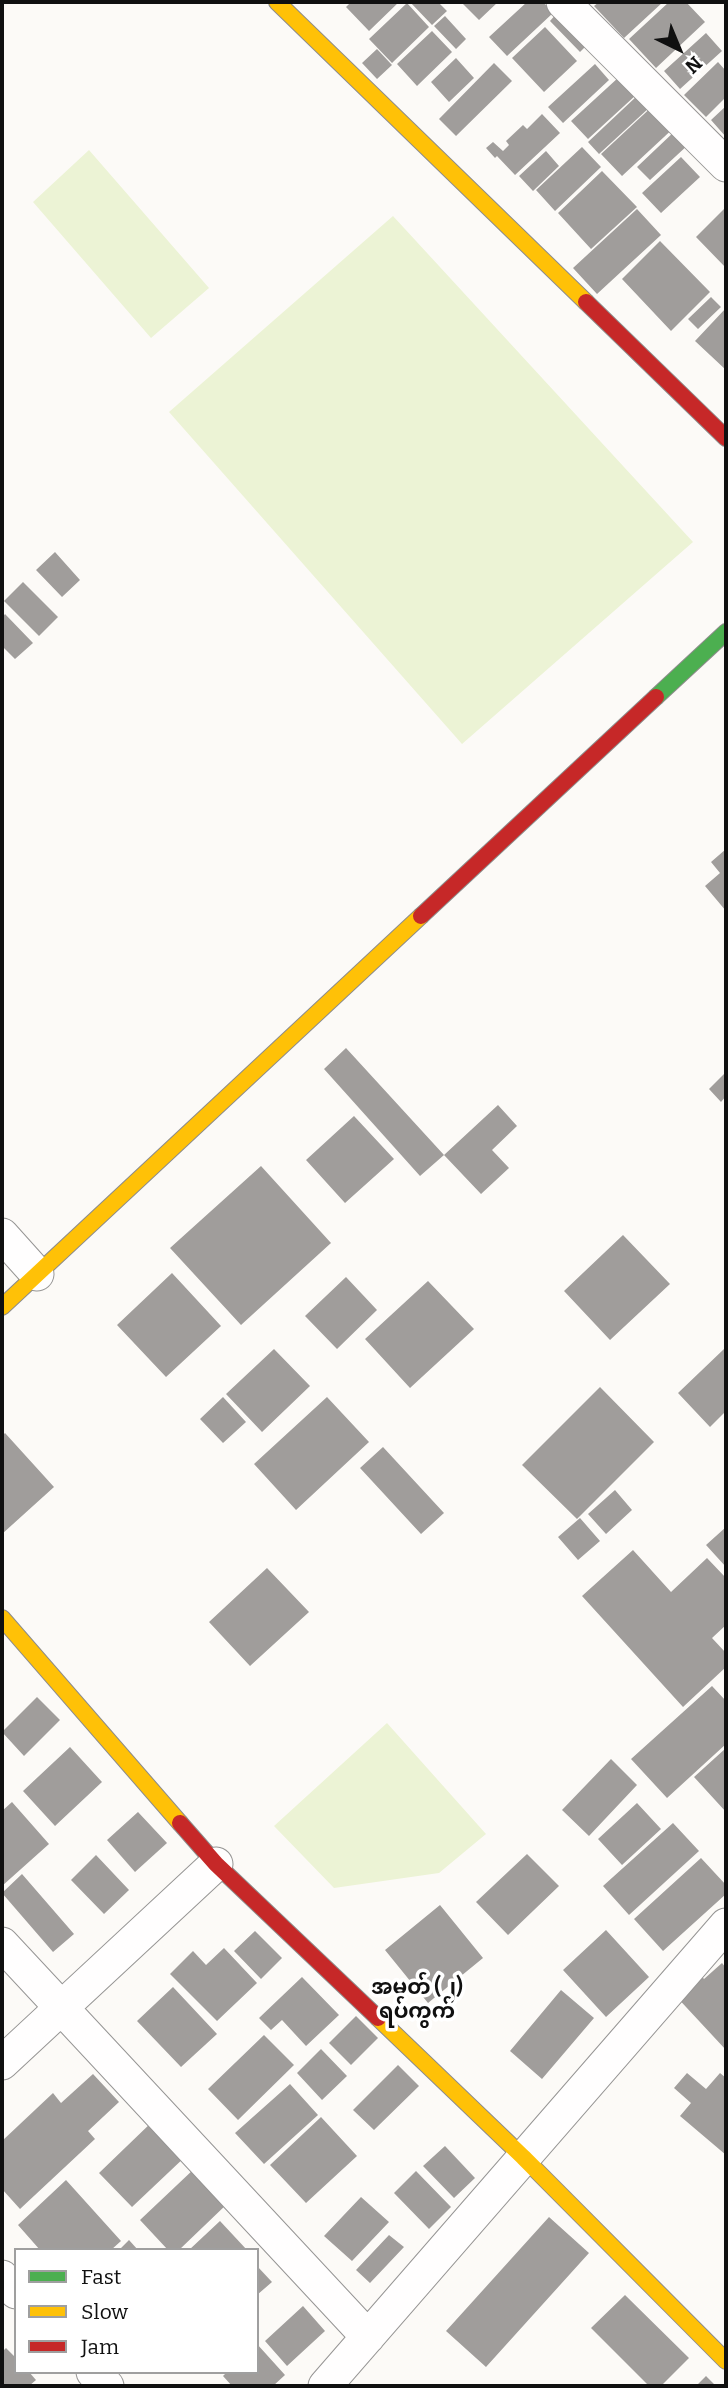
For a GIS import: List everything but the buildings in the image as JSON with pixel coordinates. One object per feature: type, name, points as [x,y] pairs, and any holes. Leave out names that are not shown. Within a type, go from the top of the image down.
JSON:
[{"type":"street","points":[[277,2],[726,438]]},
{"type":"street","points":[[563,2],[726,165]]},
{"type":"street","points":[[2,1307],[726,632]]},
{"type":"street","points":[[2,1235],[37,1274]]},
{"type":"street","points":[[2,1618],[216,1864],[523,2157],[726,2361]]},
{"type":"street","points":[[2,2063],[216,1864]]},
{"type":"street","points":[[325,2386],[726,1926]]},
{"type":"street","points":[[2,1944],[368,2337]]},
{"type":"street","points":[[2,2277],[14,2290]]},
{"type":"green space","points":[[89,150],[209,288],[151,338],[33,202]]},
{"type":"green space","points":[[393,216],[693,542],[462,744],[169,412]]},
{"type":"green space","points":[[387,1723],[486,1834],[439,1873],[334,1888],[274,1826]]},
{"type":"traffic: fast","points":[[656,697],[726,632]]},
{"type":"traffic: slow","points":[[277,2],[586,302]]},
{"type":"traffic: slow","points":[[2,1307],[421,916]]},
{"type":"traffic: slow","points":[[2,1618],[180,1823]]},
{"type":"traffic: slow","points":[[378,2018],[523,2157],[726,2361]]},
{"type":"traffic: jam","points":[[586,302],[726,438]]},
{"type":"traffic: jam","points":[[421,916],[656,697]]},
{"type":"traffic: jam","points":[[180,1823],[216,1864],[378,2018]]},
{"type":"district","name":"အမှတ် (၂) ရပ်ကွက်","points":[[417,2000]]}]
